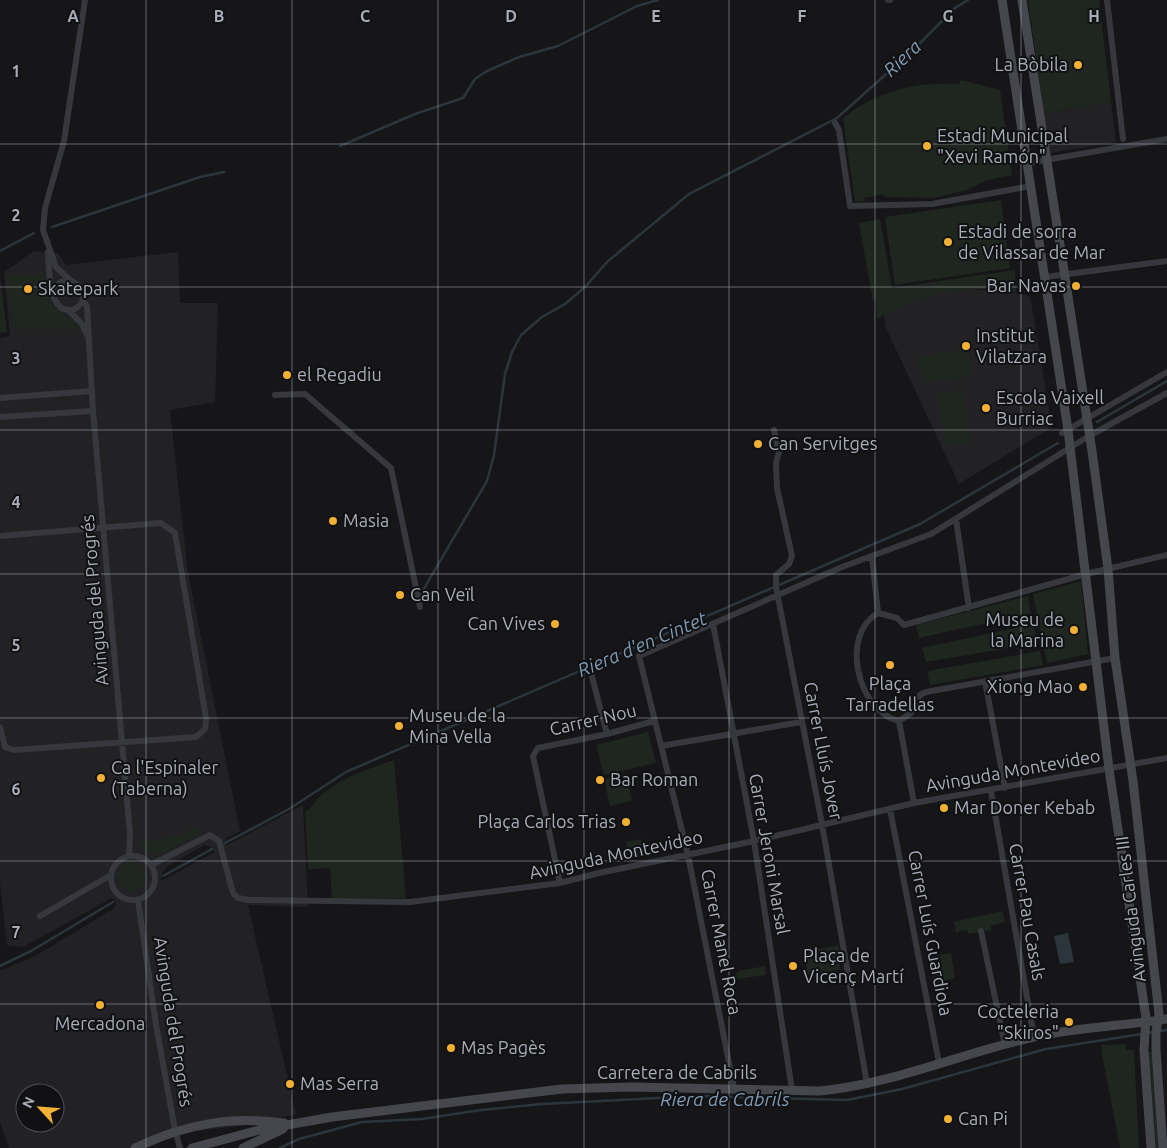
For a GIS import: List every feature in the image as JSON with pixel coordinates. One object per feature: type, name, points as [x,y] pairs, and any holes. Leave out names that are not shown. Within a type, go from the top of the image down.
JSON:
[{"type":"street","points":[[68,310],[78,307],[82,300],[81,287],[56,267],[43,230],[45,208],[64,142],[86,0]]},
{"type":"street","name":"Avinguda Carles III","points":[[1002,0],[1045,277],[1065,432],[1071,449],[1098,662],[1109,770],[1148,1026],[1145,1043],[1151,1148]]},
{"type":"street","name":"Avinguda Carles III","points":[[1022,0],[1048,160],[1108,569],[1115,658],[1131,766],[1154,971],[1163,1020],[1156,1032],[1163,1148]]},
{"type":"street","points":[[1107,0],[1123,139]]},
{"type":"street","points":[[835,123],[839,130],[850,206],[932,204],[1031,186]]},
{"type":"street","points":[[1028,163],[1167,139]]},
{"type":"street","points":[[48,248],[56,305],[68,310],[82,324],[89,341]]},
{"type":"street","points":[[1045,277],[1065,276],[1167,261]]},
{"type":"street","points":[[53,292],[60,282],[70,280]]},
{"type":"street","name":"Avinguda del Progrés","points":[[82,300],[87,307],[93,411],[130,834],[130,856]]},
{"type":"street","points":[[1065,432],[1167,372]]},
{"type":"street","points":[[0,398],[92,391]]},
{"type":"street","points":[[713,624],[778,595],[931,534],[1071,449],[1089,436],[1167,392]]},
{"type":"street","points":[[275,395],[306,394],[391,468],[420,607]]},
{"type":"street","points":[[0,417],[93,411]]},
{"type":"street","name":"Carrer Lluís Jover","points":[[774,430],[779,452],[776,463],[777,488],[792,556],[789,564],[776,575],[778,595],[822,824],[867,1084]]},
{"type":"street","points":[[956,519],[969,608]]},
{"type":"street","points":[[0,536],[161,523],[176,533],[206,718],[205,729],[196,737],[14,750],[5,747],[0,727]]},
{"type":"street","points":[[899,722],[883,715],[868,698],[858,668],[858,643],[863,628],[870,617],[878,613],[887,614],[897,618],[904,625],[1086,574],[1167,554]]},
{"type":"street","points":[[872,557],[878,613]]},
{"type":"street","name":"Carrer Manel Roca","points":[[713,624],[639,656],[688,855],[734,1088]]},
{"type":"street","name":"Carrer Jeroni Marsal","points":[[713,624],[754,842],[792,1090]]},
{"type":"street","points":[[899,722],[911,713],[920,695],[926,692],[1115,658]]},
{"type":"street","points":[[591,673],[607,734]]},
{"type":"street","points":[[985,681],[1005,788]]},
{"type":"street","name":"Carrer Nou","points":[[560,883],[532,756],[538,748],[607,734],[654,721]]},
{"type":"street","points":[[661,746],[801,722]]},
{"type":"street","points":[[899,722],[914,803]]},
{"type":"street","name":"Avinguda Montevideo","points":[[151,865],[210,835],[219,841],[234,893],[238,898],[249,900],[410,902],[560,883],[754,842],[914,803],[991,791],[1167,758]]},
{"type":"street","name":"Carrer Pau Casals","points":[[991,791],[1034,1037]]},
{"type":"street","name":"Carrer Luís Guardiola","points":[[890,808],[938,1063]]},
{"type":"street","points":[[40,916],[111,875],[119,861],[130,856],[143,858],[151,865],[155,876],[154,885],[145,897],[138,900],[128,899],[118,894],[112,886],[111,875]]},
{"type":"street","name":"Avinguda del Progrés","points":[[138,900],[175,1130],[180,1148]]},
{"type":"street","points":[[982,931],[1004,1045]]},
{"type":"street","points":[[1139,972],[1145,981],[1152,979],[1154,971]]},
{"type":"street","name":"Carretera de Cabrils","points":[[196,1147],[295,1124],[342,1116],[562,1089],[734,1088],[819,1091],[867,1084],[1034,1037],[1090,1027],[1148,1026],[1163,1020]]},
{"type":"street","points":[[1148,1026],[1156,1047]]},
{"type":"street","points":[[136,1148],[175,1130],[207,1124],[255,1119],[295,1124]]},
{"type":"street","points":[[243,1148],[295,1124]]},
{"type":"shaded area","points":[[1028,0],[1099,0],[1111,102],[1044,113]]},
{"type":"shaded area","name":"Estadi Municipal \"Xevi Ramón\"","points":[[961,80],[1000,90],[1012,175],[988,180],[967,190],[934,198],[884,197],[883,194],[864,198],[865,201],[855,202],[843,118],[856,108],[884,94],[912,86],[959,84]]},
{"type":"shaded area","points":[[1111,102],[1116,142],[1050,153],[1044,113]]},
{"type":"shaded area","name":"Estadi de sorra de Vilassar de Mar","points":[[1001,200],[1010,268],[895,285],[885,217]]},
{"type":"shaded area","points":[[880,219],[892,288],[1015,270],[1016,292],[979,289],[944,293],[910,303],[877,319],[876,300],[873,301],[859,223]]},
{"type":"shaded area","points":[[34,251],[58,253],[66,265],[178,252],[180,303],[218,303],[215,402],[170,410],[188,573],[240,831],[225,839],[227,845],[303,805],[308,907],[248,905],[296,1114],[240,1126],[185,1132],[140,1148],[9,1148],[0,1122],[0,971],[37,955],[113,909],[116,904],[112,898],[23,947],[7,945],[0,882],[0,338],[10,336],[4,272]],"holes":[[[204,845],[210,846],[215,852],[161,881],[162,873],[168,866]]]},
{"type":"shaded area","name":"Skatepark","points":[[7,275],[44,275],[49,302],[74,323],[77,329],[14,329]]},
{"type":"shaded area","points":[[0,276],[7,332],[0,333]]},
{"type":"shaded area","points":[[967,289],[1007,291],[1030,296],[1052,427],[959,484],[885,326],[884,315],[898,306],[927,295]]},
{"type":"shaded area","points":[[968,350],[973,376],[923,382],[916,356]]},
{"type":"shaded area","points":[[963,390],[971,442],[946,446],[937,393]]},
{"type":"shaded area","points":[[1081,581],[1088,654],[1047,663],[1033,594]]},
{"type":"shaded area","points":[[1028,596],[1031,613],[919,638],[916,625]]},
{"type":"shaded area","points":[[1033,624],[1038,643],[926,662],[922,648]]},
{"type":"shaded area","points":[[1040,651],[1043,665],[930,685],[927,671]]},
{"type":"shaded area","points":[[648,732],[656,763],[604,775],[596,745]]},
{"type":"shaded area","points":[[394,760],[406,898],[332,898],[330,868],[308,869],[305,811],[309,810],[325,792],[347,778]]},
{"type":"shaded area","points":[[626,773],[632,801],[610,806],[604,779]]},
{"type":"shaded area","points":[[198,827],[201,832],[159,855],[140,847],[138,842],[173,837]]},
{"type":"shaded area","points":[[641,839],[644,856],[630,859],[626,842]]},
{"type":"shaded area","points":[[132,863],[142,867],[146,877],[142,887],[132,891],[122,887],[118,877],[122,867]]},
{"type":"shaded area","points":[[1002,911],[1005,922],[991,926],[991,930],[968,934],[967,930],[956,932],[954,922]]},
{"type":"shaded area","points":[[1068,933],[1074,962],[1060,964],[1054,936]]},
{"type":"shaded area","points":[[839,945],[840,969],[808,976],[804,952]]},
{"type":"shaded area","points":[[951,953],[955,978],[934,983],[929,957]]},
{"type":"shaded area","points":[[765,966],[766,975],[737,979],[736,973],[739,971]]},
{"type":"shaded area","points":[[1126,1044],[1126,1050],[1134,1050],[1139,1148],[1120,1148],[1102,1054],[1101,1045]]},
{"type":"shaded area","points":[[1147,1052],[1153,1052],[1160,1148],[1154,1148]]},
{"type":"waterway","points":[[340,146],[415,114],[463,98],[475,79],[487,71],[519,57],[558,46],[637,6],[658,0]]},
{"type":"waterway","name":"Riera","points":[[419,597],[487,481],[494,455],[505,374],[512,352],[521,335],[542,317],[565,304],[586,286],[607,262],[689,194],[837,118],[913,50],[955,8],[968,0]]},
{"type":"waterway","points":[[52,227],[200,177],[224,172]]},
{"type":"waterway","points":[[0,251],[34,233]]},
{"type":"waterway","name":"Riera d'en Cintet","points":[[1097,422],[1167,381]]},
{"type":"waterway","name":"Riera d'en Cintet","points":[[225,843],[289,809],[346,772],[920,524],[1058,443]]},
{"type":"waterway","name":"Riera d'en Cintet","points":[[163,876],[212,849]]},
{"type":"waterway","name":"Riera d'en Cintet","points":[[0,966],[31,951],[113,902]]},
{"type":"waterway","name":"Riera de Cabrils","points":[[1148,1033],[1167,1030]]},
{"type":"waterway","name":"Riera de Cabrils","points":[[280,1148],[299,1139],[362,1122],[422,1119],[481,1110],[542,1104],[699,1096],[847,1100],[902,1089],[1046,1049],[1142,1034]]},
{"type":"place","name":"La Bòbila","points":[[1078,65]]},
{"type":"place","name":"Estadi Municipal \"Xevi Ramón\"","points":[[927,146]]},
{"type":"place","name":"Estadi de sorra de Vilassar de Mar","points":[[948,242]]},
{"type":"place","name":"Bar Navas","points":[[1076,286]]},
{"type":"place","name":"Skatepark","points":[[28,289]]},
{"type":"place","name":"Institut Vilatzara","points":[[966,346]]},
{"type":"place","name":"el Regadiu","points":[[287,375]]},
{"type":"place","name":"Escola Vaixell Burriac","points":[[986,408]]},
{"type":"place","name":"Can Servitges","points":[[758,444]]},
{"type":"place","name":"Masia","points":[[333,521]]},
{"type":"place","name":"Can Veïl","points":[[400,595]]},
{"type":"place","name":"Can Vives","points":[[555,624]]},
{"type":"place","name":"Museu de la Marina","points":[[1074,630]]},
{"type":"place","name":"Plaça Tarradellas","points":[[890,665]]},
{"type":"place","name":"Xiong Mao","points":[[1083,687]]},
{"type":"place","name":"Museu de la Mina Vella","points":[[399,726]]},
{"type":"place","name":"Ca l'Espinaler (Taberna)","points":[[101,778]]},
{"type":"place","name":"Bar Roman","points":[[600,780]]},
{"type":"place","name":"Mar Doner Kebab","points":[[944,808]]},
{"type":"place","name":"Plaça Carlos Trias","points":[[626,822]]},
{"type":"place","name":"Plaça de Vicenç Martí","points":[[793,966]]},
{"type":"place","name":"Mercadona","points":[[100,1005]]},
{"type":"place","name":"Cocteleria \"Skiros\"","points":[[1069,1022]]},
{"type":"place","name":"Mas Pagès","points":[[451,1048]]},
{"type":"place","name":"Mas Serra","points":[[290,1084]]},
{"type":"place","name":"Can Pi","points":[[948,1119]]}]
